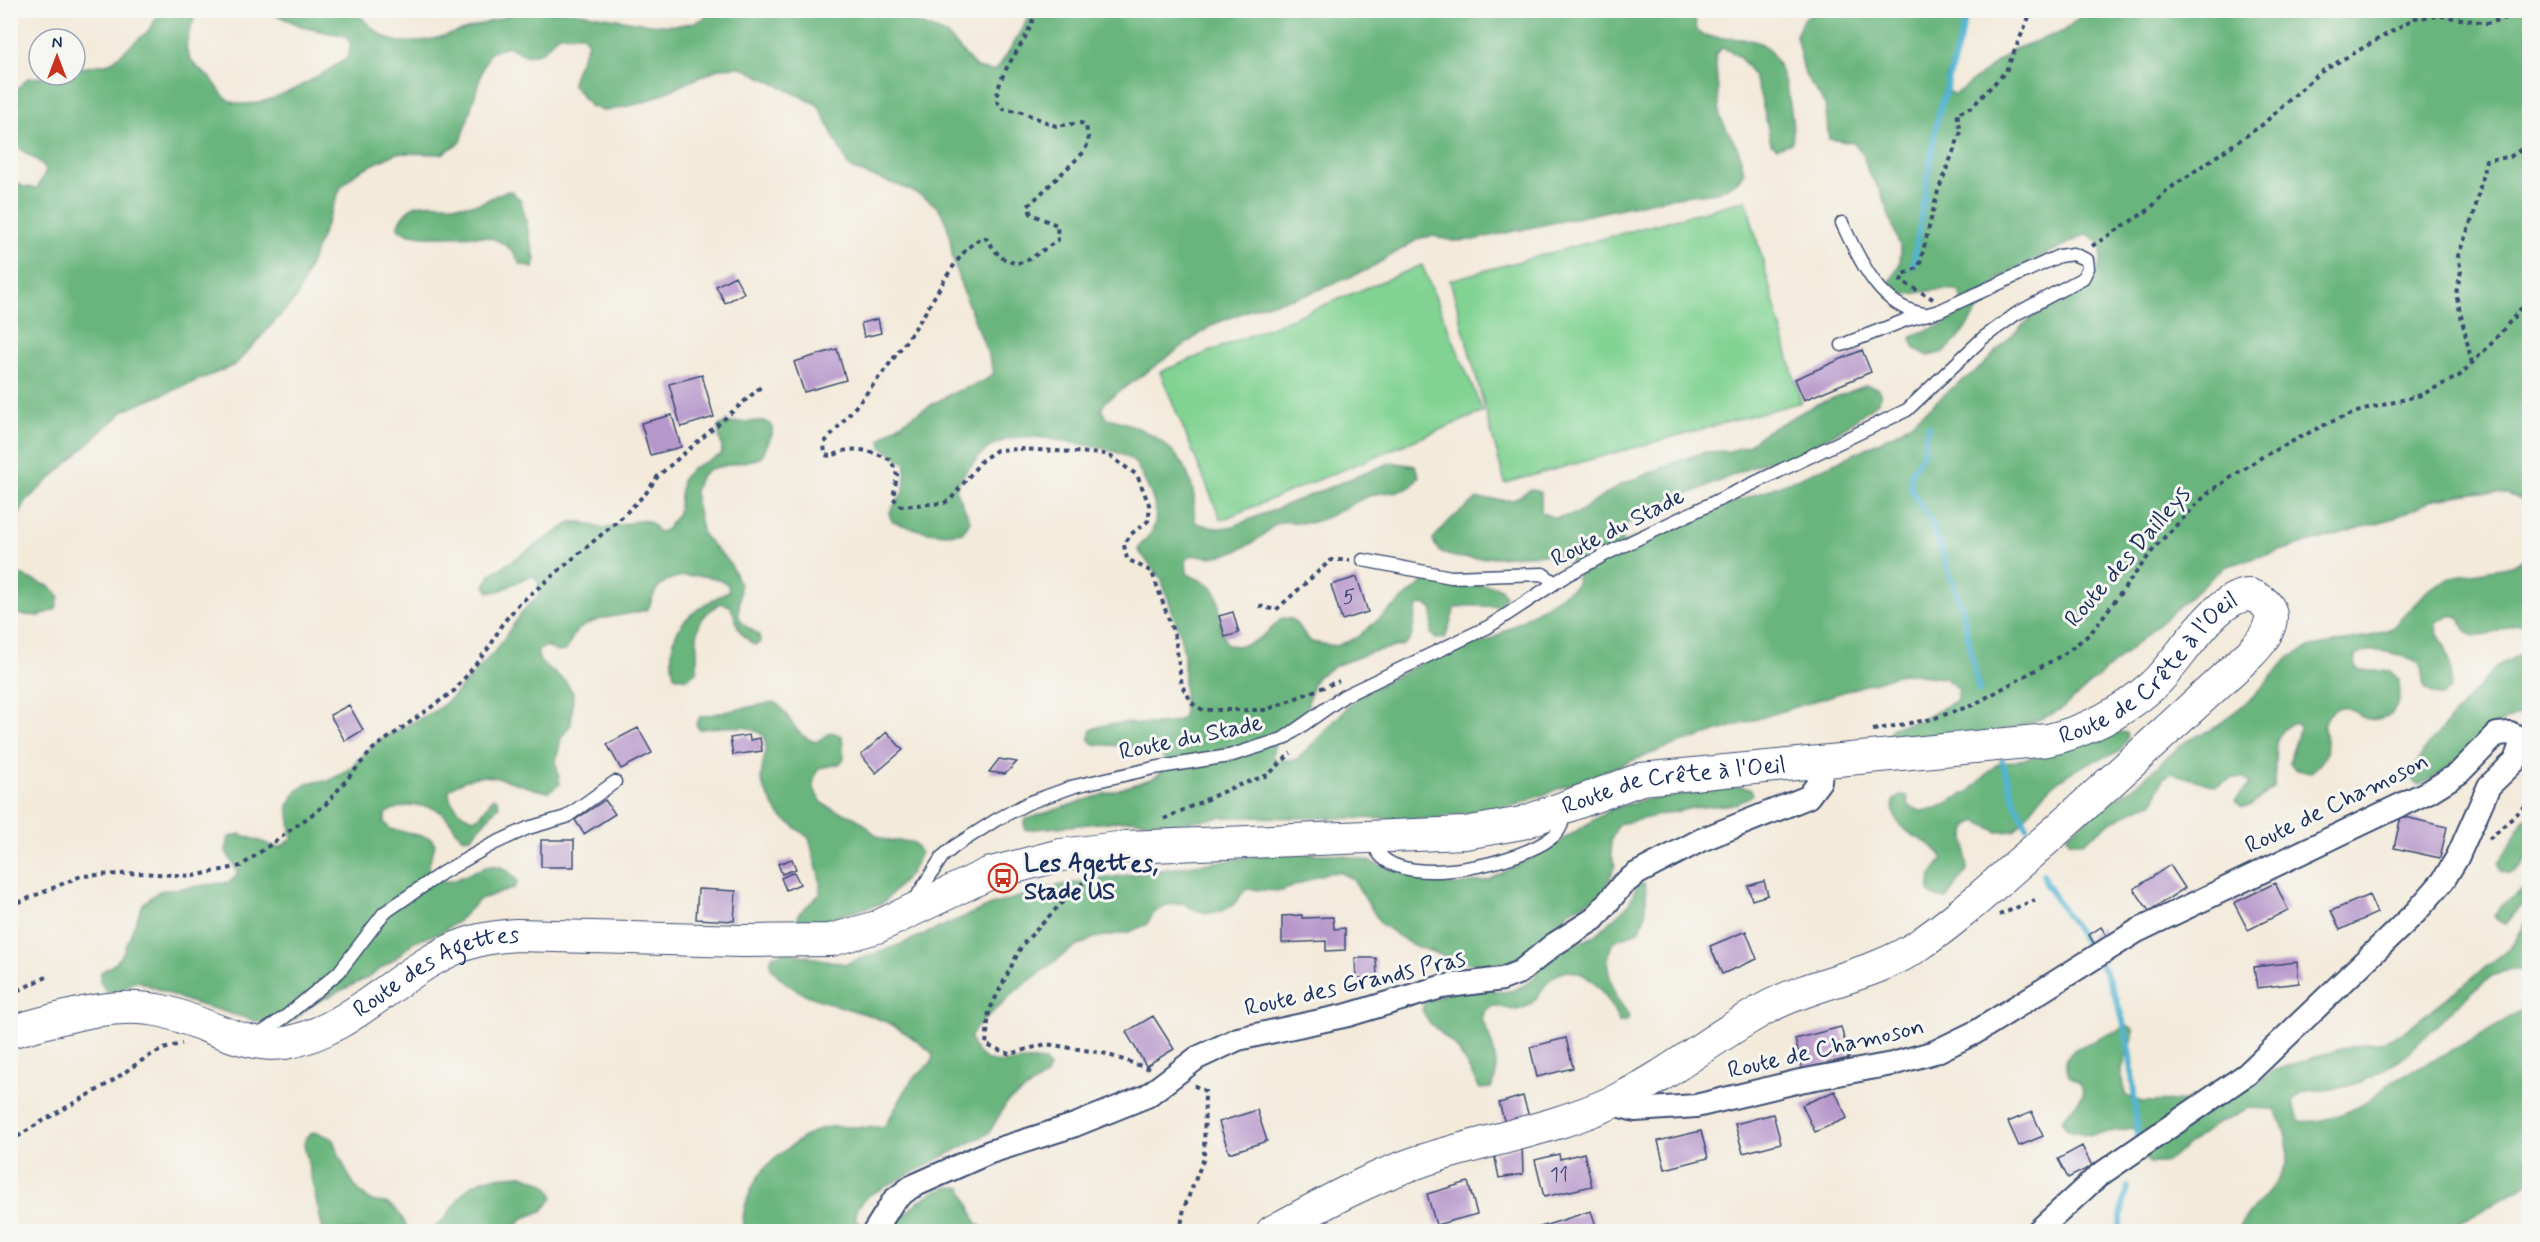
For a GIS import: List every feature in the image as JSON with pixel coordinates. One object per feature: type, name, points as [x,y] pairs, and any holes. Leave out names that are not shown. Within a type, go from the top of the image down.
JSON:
[{"type":"street","name":"Route de Crête à l'Oeil","points":[[878,927],[974,879],[1018,864],[1061,855],[1126,847],[1432,836],[1486,831],[1565,808],[1617,786],[1641,779],[2035,742],[2080,731],[2112,716],[2153,686],[2176,663],[2218,611],[2232,599],[2250,596],[2262,601],[2269,611],[2270,624],[2267,635],[2250,654],[1955,918],[1918,946],[1886,964],[1792,996],[1769,1007],[1665,1074],[1619,1099],[1529,1133],[1457,1150],[1387,1173],[1272,1232]]},
{"type":"street","name":"Route de Chamoson","points":[[1619,1099],[1624,1107],[1635,1110],[1696,1106],[1800,1081],[1892,1064],[1935,1052],[1976,1032],[2137,931],[2231,884],[2419,798],[2459,773],[2497,734],[2510,733],[2519,740],[2518,756],[2489,786],[2459,854],[2443,881],[2423,904],[2258,1065],[2241,1079],[2098,1176],[2037,1232]]},
{"type":"street","name":"Route des Grands Pras","points":[[873,1232],[894,1200],[911,1187],[990,1152],[1075,1125],[1183,1081],[1197,1058],[1238,1039],[1348,1015],[1440,987],[1502,979],[1520,972],[1553,945],[1594,919],[1622,885],[1636,874],[1701,840],[1808,796],[1820,781],[1822,761]]},
{"type":"street","name":"Route des Agettes","points":[[10,1032],[98,1010],[143,1008],[189,1019],[250,1040],[282,1043],[301,1039],[347,1017],[456,949],[496,937],[517,935],[814,942],[841,939],[878,927]]},
{"type":"lane","points":[[1842,223],[1865,272],[1876,284],[1911,312],[1928,315]]},
{"type":"lane","points":[[1842,345],[1946,308],[2059,256],[2076,256]]},
{"type":"lane","name":"Route du Stade","points":[[922,905],[919,893],[942,858],[996,820],[1028,803],[1085,784],[1154,768],[1229,756],[1283,739],[1358,688],[1488,627],[1555,583],[1612,551],[1907,410],[1983,338],[2016,314],[2083,278],[2088,268],[2087,260],[2076,256]]},
{"type":"lane","points":[[1363,560],[1450,577],[1543,574],[1555,583]]},
{"type":"lane","points":[[250,1040],[285,1017],[339,972],[384,913],[442,873],[491,845],[528,828],[566,817],[615,782]]},
{"type":"path","points":[[1035,10],[1030,29],[999,82],[997,101],[1003,109],[1019,111],[1056,126],[1081,123],[1086,126],[1089,142],[1082,154],[1028,206],[1031,214],[1057,225],[1058,240],[1030,259],[1016,264],[1000,257],[986,238],[975,242],[941,283],[922,319],[824,443],[825,455],[830,456],[850,449],[873,452],[891,460],[897,475],[893,498],[901,506],[944,503],[951,499],[982,460],[997,450],[1107,454],[1137,475],[1150,507],[1148,521],[1131,534],[1124,545],[1127,559],[1152,572],[1175,637],[1182,686],[1193,704],[1203,710],[1216,712],[1266,710],[1288,703],[1332,681],[1348,682],[1358,688]]},
{"type":"path","points":[[1946,308],[1929,295],[1901,281],[1904,274],[1919,267],[1938,191],[1961,132],[1957,112],[1972,107],[2006,71],[2032,10]]},
{"type":"path","points":[[2076,256],[2150,209],[2166,191],[2262,125],[2319,73],[2415,18],[2441,16],[2487,23],[2529,12]]},
{"type":"path","points":[[2472,364],[2456,294],[2462,271],[2458,256],[2474,213],[2486,160],[2510,157],[2529,143]]},
{"type":"path","name":"Route des Dailleys","points":[[1864,731],[1932,719],[1973,705],[2064,654],[2090,634],[2156,546],[2209,492],[2262,457],[2328,423],[2360,411],[2421,395],[2459,376],[2529,298]]},
{"type":"path","points":[[10,906],[81,876],[138,873],[193,876],[242,866],[325,805],[373,749],[455,690],[519,604],[620,519],[646,494],[658,476],[762,386]]},
{"type":"path","points":[[1259,606],[1276,610],[1330,560],[1363,560]]},
{"type":"path","points":[[1154,824],[1231,788],[1268,775],[1300,745]]},
{"type":"path","points":[[2459,854],[2474,850],[2529,802]]},
{"type":"path","points":[[1126,847],[1071,893],[1022,945],[989,1011],[986,1045],[1010,1054],[1046,1044],[1103,1053],[1205,1091],[1204,1158],[1184,1208],[1180,1232]]},
{"type":"path","points":[[10,993],[49,976]]},
{"type":"path","points":[[10,1142],[31,1127],[106,1085],[161,1048],[184,1044]]},
{"type":"green space","points":[[265,10],[355,11],[373,29],[384,36],[395,41],[408,42],[440,37],[510,15],[533,11],[576,12],[641,23],[684,25],[701,20],[712,11],[885,11],[946,34],[977,68],[992,71],[998,68],[1023,29],[1030,10],[1693,10],[1697,30],[1703,36],[1760,43],[1776,60],[1782,74],[1790,104],[1792,143],[1777,148],[1771,143],[1762,101],[1752,74],[1734,53],[1721,48],[1715,56],[1720,117],[1739,151],[1744,173],[1737,182],[1717,192],[1668,198],[1473,240],[1453,241],[1433,236],[1420,238],[1367,270],[1306,295],[1259,306],[1214,324],[1106,401],[1101,409],[1107,418],[1151,435],[1174,453],[1190,480],[1196,523],[1216,528],[1231,527],[1392,462],[1415,466],[1419,476],[1415,483],[1405,490],[1372,495],[1313,522],[1278,523],[1239,550],[1211,557],[1193,555],[1186,560],[1187,573],[1210,585],[1216,594],[1222,632],[1228,645],[1245,645],[1258,639],[1282,618],[1292,619],[1311,642],[1336,646],[1356,638],[1426,580],[1495,586],[1502,590],[1505,597],[1497,606],[1470,606],[1455,609],[1445,638],[1436,639],[1431,634],[1433,610],[1424,604],[1417,607],[1411,638],[1404,645],[1372,652],[1337,665],[1318,676],[1313,683],[1306,712],[1278,732],[1272,756],[1277,760],[1295,760],[1303,754],[1359,695],[1449,649],[1489,641],[1576,586],[1577,573],[1569,561],[1552,555],[1480,558],[1458,557],[1441,552],[1433,539],[1451,519],[1477,499],[1513,500],[1531,489],[1541,492],[1541,512],[1554,518],[1576,514],[1620,485],[1705,452],[1729,451],[1747,446],[1764,433],[1815,405],[1867,385],[1877,388],[1881,395],[1878,402],[1843,429],[1796,456],[1766,461],[1652,510],[1626,524],[1620,533],[1622,543],[1823,468],[1896,433],[1982,366],[2028,321],[2042,310],[2075,292],[2095,274],[2100,263],[2100,245],[2092,237],[2085,235],[2000,277],[1959,338],[1944,352],[1929,356],[1915,349],[1911,338],[1940,326],[1962,313],[1964,307],[1959,291],[1900,294],[1890,282],[1900,263],[1901,249],[1880,190],[1868,172],[1863,154],[1854,143],[1829,139],[1825,104],[1805,75],[1796,35],[1804,19],[1819,10],[1969,11],[1946,78],[1947,91],[1955,95],[2012,50],[2064,31],[2086,11],[2529,11],[2529,503],[2508,494],[2480,492],[2435,499],[2394,518],[2224,567],[2063,708],[2046,717],[2003,730],[1930,740],[1888,739],[1893,727],[1921,720],[1956,701],[1959,689],[1944,678],[1904,673],[1671,746],[1516,805],[1430,819],[1225,817],[1172,824],[1131,820],[1026,830],[1024,824],[1026,819],[1154,778],[1160,773],[1166,759],[1160,754],[1142,749],[1093,744],[1089,739],[1091,730],[1114,724],[1163,724],[1182,718],[1184,712],[1184,653],[1179,631],[1161,578],[1138,550],[1152,531],[1155,522],[1156,513],[1152,496],[1136,464],[1124,455],[1094,446],[1022,437],[997,443],[985,451],[961,478],[956,489],[970,521],[963,532],[945,534],[927,532],[892,521],[889,513],[904,491],[906,464],[882,447],[881,439],[923,410],[955,392],[985,380],[994,372],[957,274],[945,218],[937,207],[918,194],[849,167],[818,105],[741,67],[720,68],[642,103],[605,111],[590,106],[572,84],[588,42],[583,35],[558,35],[542,52],[527,56],[507,46],[490,53],[483,68],[461,142],[442,154],[397,153],[357,172],[341,187],[297,297],[235,365],[125,410],[26,501],[11,534],[11,179],[24,187],[37,188],[46,171],[38,161],[22,150],[11,132],[11,96],[27,79],[27,87],[87,87],[87,67],[110,63],[148,31],[161,11],[197,11],[186,47],[192,61],[230,101],[243,104],[257,102],[290,91],[347,58],[351,45],[346,36],[306,28]]},
{"type":"green space","points":[[511,191],[521,201],[535,259],[533,268],[520,264],[511,249],[483,236],[414,235],[399,230],[398,225],[404,214],[412,207],[431,203],[476,204]]},
{"type":"green space","points":[[1746,200],[1801,402],[1505,483],[1450,280]]},
{"type":"green space","points":[[1422,265],[1483,412],[1221,520],[1160,372]]},
{"type":"green space","points":[[763,421],[772,425],[772,434],[761,458],[709,469],[700,477],[694,493],[703,535],[730,563],[740,585],[739,617],[743,624],[759,635],[760,642],[755,645],[743,635],[730,606],[721,603],[711,610],[699,624],[697,671],[687,679],[674,676],[673,645],[683,623],[703,606],[729,591],[728,585],[722,581],[703,576],[682,576],[664,582],[653,595],[648,609],[602,619],[586,625],[574,635],[566,651],[557,652],[546,646],[537,652],[540,662],[565,681],[573,693],[571,724],[561,738],[556,762],[560,784],[548,792],[487,776],[475,777],[462,782],[449,790],[450,800],[462,814],[473,819],[480,816],[493,798],[497,799],[499,805],[471,837],[463,838],[448,819],[435,809],[410,806],[386,813],[384,822],[390,829],[431,838],[435,844],[429,867],[431,873],[437,878],[451,881],[486,867],[501,867],[510,872],[518,882],[513,889],[480,899],[457,922],[440,933],[414,941],[396,958],[367,978],[313,1004],[295,1019],[285,1022],[259,1022],[187,1001],[138,981],[128,984],[119,992],[106,991],[100,981],[101,972],[116,963],[123,953],[143,904],[159,891],[230,882],[238,874],[226,851],[229,837],[240,834],[279,848],[292,839],[288,806],[296,792],[309,782],[329,781],[350,768],[380,739],[435,711],[448,701],[495,651],[523,611],[539,595],[538,580],[532,576],[495,592],[489,592],[485,586],[490,575],[572,522],[582,522],[603,529],[642,520],[650,522],[659,532],[666,530],[678,513],[682,479],[692,468],[721,455],[719,426],[725,423]]},
{"type":"green space","points":[[2529,556],[2529,623],[2480,636],[2472,635],[2465,629],[2459,617],[2449,615],[2436,622],[2437,633],[2446,649],[2451,669],[2450,689],[2441,696],[2425,688],[2420,664],[2405,657],[2379,651],[2355,656],[2355,666],[2360,671],[2390,671],[2399,680],[2400,698],[2391,715],[2377,719],[2364,718],[2351,709],[2342,707],[2332,712],[2324,727],[2326,755],[2311,772],[2297,770],[2290,764],[2299,731],[2299,726],[2294,723],[2283,728],[2276,742],[2274,787],[2250,806],[2242,807],[2235,801],[2250,784],[2245,778],[2235,778],[2215,786],[2172,773],[2163,778],[2154,801],[2111,822],[2083,843],[2069,841],[2066,836],[2100,808],[2133,788],[2185,742],[2216,727],[2253,697],[2289,657],[2311,647],[2367,637],[2392,628],[2429,589],[2451,577],[2512,566]]},
{"type":"green space","points":[[10,568],[12,572],[51,587],[59,596],[56,609],[40,616],[11,614]]},
{"type":"green space","points":[[2529,650],[2529,711],[2511,717],[2496,726],[2434,777],[2419,785],[2412,779],[2414,768],[2426,747],[2497,666]]},
{"type":"green space","points":[[774,702],[784,711],[796,729],[808,739],[816,742],[832,732],[842,736],[844,759],[839,764],[819,768],[814,780],[816,793],[824,804],[857,819],[882,838],[914,843],[921,853],[910,874],[883,903],[808,925],[798,921],[798,914],[820,894],[820,880],[809,838],[779,815],[764,789],[761,777],[766,747],[764,736],[749,728],[699,729],[696,724],[700,717]]},
{"type":"green space","points":[[2120,732],[2127,733],[2128,737],[2119,752],[2088,763],[2060,779],[2044,794],[2014,831],[1998,832],[1977,821],[1968,825],[1965,837],[1967,871],[1946,899],[1933,896],[1929,891],[1931,875],[1943,859],[1929,844],[1912,835],[1898,823],[1894,814],[1893,801],[1900,795],[1907,796],[1909,806],[1921,811],[1937,808],[1970,791],[1996,765],[2048,754]]},
{"type":"green space","points":[[1739,787],[1751,789],[1753,795],[1736,804],[1692,808],[1619,824],[1611,845],[1615,866],[1604,893],[1567,912],[1563,929],[1572,943],[1580,943],[1597,934],[1629,904],[1638,883],[1644,884],[1646,902],[1640,928],[1631,935],[1616,941],[1608,958],[1609,973],[1617,998],[1629,1018],[1625,1022],[1619,1022],[1603,992],[1585,976],[1575,972],[1564,972],[1553,977],[1529,1005],[1511,1009],[1493,1005],[1485,1011],[1482,1019],[1492,1044],[1496,1063],[1491,1088],[1480,1089],[1457,1048],[1428,1021],[1422,1010],[1424,1003],[1473,982],[1497,991],[1509,991],[1528,983],[1538,969],[1529,958],[1520,957],[1509,962],[1489,965],[1459,962],[1409,943],[1381,924],[1353,879],[1340,872],[1326,873],[1282,891],[1247,889],[1232,905],[1218,912],[1200,911],[1183,903],[1166,905],[1154,913],[1146,925],[1129,932],[1094,938],[1070,950],[1013,993],[976,1028],[970,1038],[976,1050],[983,1057],[1002,1063],[1045,1061],[1049,1068],[1045,1077],[1007,1102],[989,1133],[869,1195],[858,1207],[855,1219],[867,1229],[888,1229],[921,1200],[941,1189],[951,1187],[962,1188],[977,1224],[989,1231],[939,1228],[935,1232],[746,1232],[743,1217],[748,1199],[756,1181],[770,1163],[817,1130],[833,1127],[885,1126],[913,1078],[932,1062],[933,1054],[886,1022],[804,994],[779,977],[770,965],[772,956],[786,952],[845,964],[902,944],[991,905],[1060,885],[1270,854],[1334,854],[1361,859],[1441,884],[1457,885],[1489,880],[1553,846],[1611,809],[1643,800]]},
{"type":"green space","points":[[2529,816],[2530,850],[2524,863],[2509,874],[2501,871],[2499,863],[2524,819]]},
{"type":"green space","points":[[2529,885],[2529,904],[2519,907],[2505,924],[2497,920],[2494,916],[2499,908]]},
{"type":"green space","points":[[2529,918],[2529,973],[2517,969],[2504,971],[2490,978],[2459,1003],[2417,1045],[2376,1075],[2342,1087],[2304,1092],[2292,1103],[2300,1121],[2316,1121],[2350,1110],[2369,1100],[2398,1078],[2481,1034],[2529,1004],[2529,1182],[2479,1213],[2440,1231],[2236,1231],[2280,1177],[2286,1164],[2288,1149],[2285,1131],[2275,1109],[2249,1108],[2213,1126],[2164,1163],[2150,1163],[2140,1155],[2140,1135],[2132,1128],[2091,1135],[2068,1130],[2062,1121],[2084,1091],[2079,1082],[2069,1076],[2065,1060],[2075,1049],[2127,1026],[2133,1029],[2133,1038],[2122,1074],[2126,1096],[2142,1102],[2184,1101],[2257,1083],[2270,1072],[2340,1049],[2379,1042],[2402,1033],[2510,948]]},
{"type":"green space","points":[[314,1132],[332,1138],[358,1190],[374,1202],[386,1203],[393,1207],[407,1227],[418,1231],[323,1231],[304,1145],[306,1137]]},
{"type":"green space","points":[[522,1175],[546,1185],[553,1198],[542,1211],[521,1219],[515,1231],[423,1231],[439,1224],[472,1185],[490,1178]]},
{"type":"building","points":[[735,276],[744,293],[725,303],[716,286]]},
{"type":"building","points":[[878,319],[881,333],[864,337],[861,323]]},
{"type":"building","points":[[837,349],[846,380],[804,392],[794,362]]},
{"type":"building","points":[[1862,350],[1871,372],[1804,400],[1795,379]]},
{"type":"building","points":[[702,375],[714,417],[681,427],[669,384]]},
{"type":"building","points":[[672,415],[681,447],[650,455],[641,423]]},
{"type":"building","points":[[1357,577],[1368,612],[1342,620],[1331,585]]},
{"type":"building","points":[[1233,612],[1239,633],[1225,637],[1219,616]]},
{"type":"building","points":[[349,705],[363,730],[345,741],[330,715]]},
{"type":"building","points":[[638,728],[652,753],[621,769],[607,744]]},
{"type":"building","points":[[887,732],[903,750],[876,773],[861,755]]},
{"type":"building","points":[[749,735],[750,740],[760,738],[762,751],[733,755],[730,738]]},
{"type":"building","points":[[999,759],[1017,762],[1005,774],[989,772]]},
{"type":"building","points":[[605,800],[615,814],[584,834],[575,820]]},
{"type":"building","points":[[2401,816],[2447,827],[2440,858],[2394,848]]},
{"type":"building","points":[[541,840],[574,840],[574,867],[541,867]]},
{"type":"building","points":[[792,859],[796,869],[782,874],[778,864]]},
{"type":"building","points":[[2170,865],[2185,888],[2149,911],[2134,889]]},
{"type":"building","points":[[794,872],[800,884],[786,890],[781,878]]},
{"type":"building","points":[[1764,881],[1768,895],[1752,900],[1748,886]]},
{"type":"building","points":[[2275,883],[2288,910],[2248,930],[2234,903]]},
{"type":"building","points":[[698,889],[736,891],[734,921],[696,919]]},
{"type":"building","points":[[2369,895],[2377,913],[2340,930],[2331,911]]},
{"type":"building","points":[[1302,915],[1302,918],[1333,917],[1334,929],[1345,928],[1345,950],[1326,951],[1326,941],[1282,943],[1282,916]]},
{"type":"building","points":[[2101,927],[2109,939],[2096,947],[2089,935]]},
{"type":"building","points":[[1746,931],[1757,959],[1722,974],[1710,946]]},
{"type":"building","points":[[1355,958],[1376,958],[1377,977],[1356,978]]},
{"type":"building","points":[[2297,962],[2299,983],[2257,988],[2254,967]]},
{"type":"building","points":[[1153,1016],[1174,1049],[1146,1066],[1126,1032]]},
{"type":"building","points":[[1841,1027],[1849,1058],[1802,1069],[1795,1039]]},
{"type":"building","points":[[1566,1038],[1573,1068],[1537,1077],[1530,1047]]},
{"type":"building","points":[[1835,1091],[1847,1118],[1815,1132],[1802,1105]]},
{"type":"building","points":[[1523,1096],[1530,1120],[1506,1127],[1499,1103]]},
{"type":"building","points":[[1257,1110],[1267,1141],[1229,1153],[1219,1122]]},
{"type":"building","points":[[2032,1112],[2043,1136],[2019,1146],[2008,1122]]},
{"type":"building","points":[[1773,1114],[1781,1143],[1743,1153],[1735,1124]]},
{"type":"building","points":[[1701,1131],[1708,1158],[1665,1169],[1658,1141]]},
{"type":"building","points":[[1522,1145],[1523,1174],[1499,1178],[1494,1153]]},
{"type":"building","points":[[2082,1146],[2092,1166],[2068,1178],[2058,1159]]},
{"type":"building","points":[[1584,1153],[1592,1186],[1544,1197],[1535,1160],[1559,1154],[1560,1159]]},
{"type":"building","points":[[1468,1182],[1477,1214],[1436,1225],[1427,1194]]},
{"type":"building","points":[[1591,1211],[1598,1232],[1535,1232],[1534,1229]]},
{"type":"building","points":[[1323,1220],[1328,1232],[1300,1232]]},
{"type":"waterway","points":[[1913,266],[1937,121],[1968,10]]},
{"type":"waterway","points":[[1928,426],[1922,457],[1911,473],[1911,488],[1930,518],[1963,611],[1979,691]]},
{"type":"waterway","points":[[2002,760],[2014,800],[2027,827]]},
{"type":"waterway","points":[[2043,874],[2046,884],[2089,948]]},
{"type":"waterway","points":[[2099,961],[2110,982],[2124,1025],[2132,1068],[2137,1137]]},
{"type":"waterway","points":[[2118,1232],[2127,1187]]},
{"type":"place","name":"Les Agettes, Stade US","points":[[1003,878]]}]
